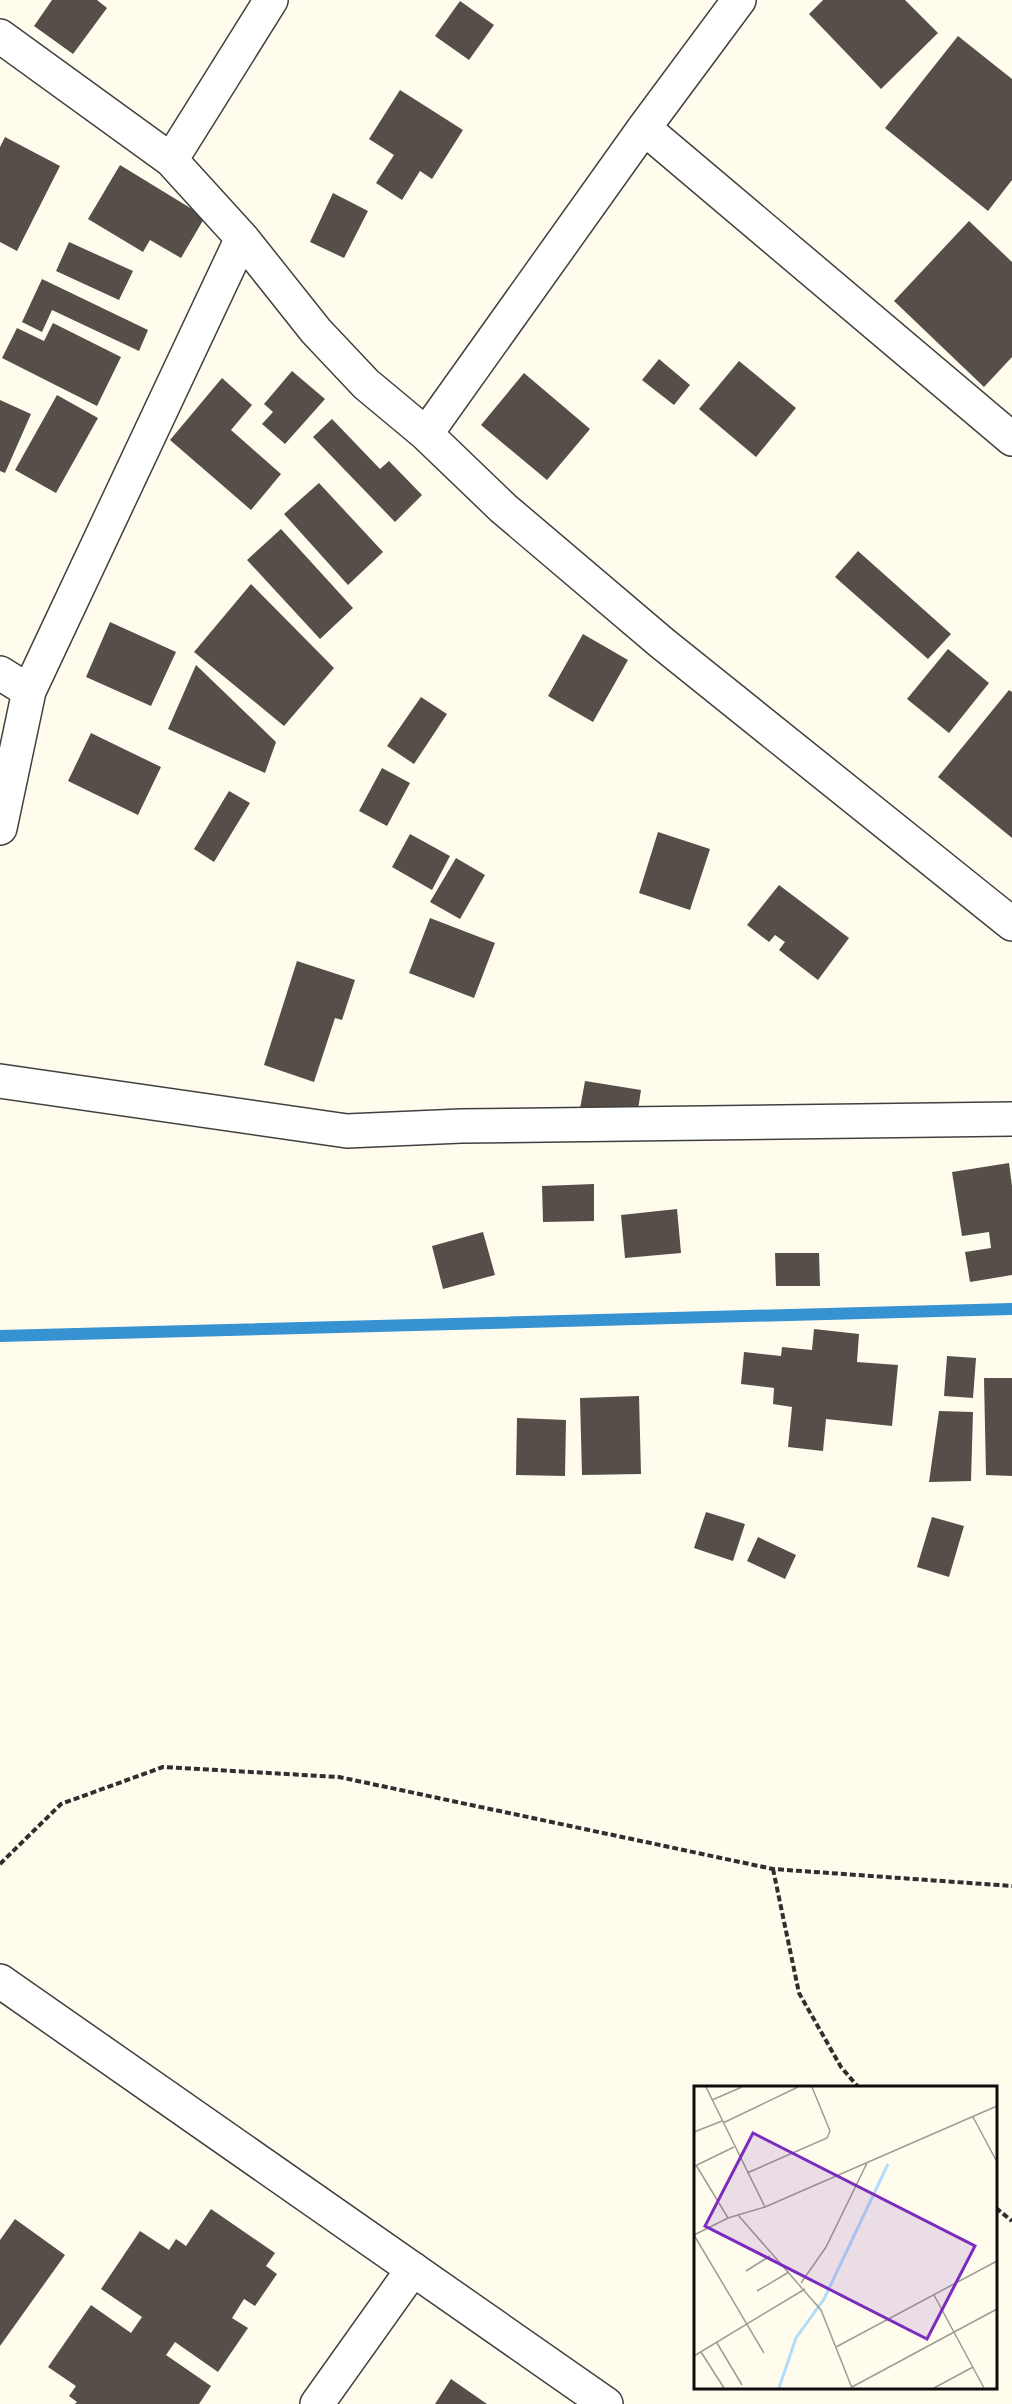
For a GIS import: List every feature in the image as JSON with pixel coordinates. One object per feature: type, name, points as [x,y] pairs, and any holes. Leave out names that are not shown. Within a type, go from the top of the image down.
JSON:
[{"type":"street","points":[[171,160],[272,0]]},
{"type":"street","points":[[426,434],[644,128],[739,0]]},
{"type":"street","points":[[0,36],[171,160],[242,238],[316,331],[366,384],[426,434],[503,508],[662,643],[1012,924]]},
{"type":"street","points":[[644,128],[1012,439]]},
{"type":"street","points":[[0,828],[29,691],[242,238]]},
{"type":"street","points":[[0,674],[29,691]]},
{"type":"street","points":[[0,1081],[347,1131],[461,1126],[1012,1119]]},
{"type":"street","points":[[0,1981],[606,2404]]},
{"type":"street","points":[[317,2404],[412,2269]]},
{"type":"path","points":[[0,1864],[61,1804],[163,1767],[339,1777],[773,1869],[1012,1886]]},
{"type":"path","points":[[773,1869],[799,1993],[841,2067],[857,2086]]},
{"type":"path","points":[[997,2209],[1012,2221]]},
{"type":"building","points":[[52,0],[97,0],[107,8],[73,54],[34,26]]},
{"type":"building","points":[[823,0],[905,0],[938,33],[881,89],[809,14]]},
{"type":"building","points":[[460,1],[494,25],[469,60],[435,36]]},
{"type":"building","points":[[958,36],[1012,79],[1012,180],[988,211],[885,128]]},
{"type":"building","points":[[400,90],[463,130],[432,179],[420,171],[402,200],[376,183],[394,155],[369,139]]},
{"type":"building","points":[[5,137],[60,166],[17,251],[0,242],[0,147]]},
{"type":"building","points":[[120,165],[205,217],[181,258],[150,240],[143,252],[88,219]]},
{"type":"building","points":[[333,193],[368,211],[344,258],[310,242]]},
{"type":"building","points":[[969,221],[1012,262],[1012,357],[984,387],[894,301]]},
{"type":"building","points":[[69,242],[133,271],[119,300],[56,271]]},
{"type":"building","points":[[42,279],[148,330],[139,351],[52,310],[42,332],[22,322]]},
{"type":"building","points":[[53,323],[121,357],[97,406],[2,358],[17,328],[44,341]]},
{"type":"building","points":[[659,359],[690,385],[674,405],[642,380]]},
{"type":"building","points":[[739,361],[796,408],[756,457],[699,409]]},
{"type":"building","points":[[292,371],[325,399],[285,444],[262,424],[273,412],[264,404]]},
{"type":"building","points":[[524,373],[590,429],[547,480],[481,425]]},
{"type":"building","points":[[222,378],[252,405],[231,430],[281,474],[251,510],[170,440]]},
{"type":"building","points":[[57,395],[98,418],[56,493],[15,470]]},
{"type":"building","points":[[0,400],[31,414],[5,473],[0,471]]},
{"type":"building","points":[[332,419],[380,469],[389,461],[422,495],[395,522],[313,437]]},
{"type":"building","points":[[319,483],[383,552],[348,585],[284,514]]},
{"type":"building","points":[[281,529],[353,608],[320,639],[247,560]]},
{"type":"building","points":[[858,551],[951,634],[928,659],[835,577]]},
{"type":"building","points":[[251,584],[334,668],[284,726],[194,652]]},
{"type":"building","points":[[110,622],[176,652],[151,706],[86,677]]},
{"type":"building","points":[[583,634],[628,660],[593,722],[548,696]]},
{"type":"building","points":[[948,649],[989,683],[949,733],[907,699]]},
{"type":"building","points":[[196,665],[276,742],[265,773],[168,729]]},
{"type":"building","points":[[1009,690],[1012,692],[1012,838],[938,777]]},
{"type":"building","points":[[421,697],[447,714],[414,764],[387,746]]},
{"type":"building","points":[[91,733],[161,767],[138,815],[68,781]]},
{"type":"building","points":[[382,768],[410,783],[387,826],[359,811]]},
{"type":"building","points":[[229,791],[250,803],[214,862],[194,849]]},
{"type":"building","points":[[658,832],[710,849],[690,910],[639,893]]},
{"type":"building","points":[[410,834],[450,856],[432,890],[392,867]]},
{"type":"building","points":[[456,858],[485,875],[460,919],[430,902]]},
{"type":"building","points":[[779,885],[849,938],[818,980],[779,950],[785,942],[775,935],[769,942],[747,925]]},
{"type":"building","points":[[430,918],[495,943],[474,998],[409,973]]},
{"type":"building","points":[[297,961],[355,980],[342,1020],[335,1018],[314,1082],[264,1065]]},
{"type":"building","points":[[585,1081],[641,1090],[636,1123],[579,1114]]},
{"type":"building","points":[[1009,1163],[1012,1186],[1012,1275],[970,1282],[965,1252],[991,1248],[989,1232],[962,1236],[952,1172]]},
{"type":"building","points":[[594,1184],[594,1221],[543,1222],[542,1186]]},
{"type":"building","points":[[677,1209],[681,1253],[625,1258],[621,1215]]},
{"type":"building","points":[[483,1232],[495,1275],[443,1289],[432,1246]]},
{"type":"building","points":[[775,1253],[819,1253],[820,1286],[776,1286]]},
{"type":"building","points":[[814,1329],[859,1334],[857,1362],[898,1365],[892,1426],[826,1419],[823,1451],[788,1447],[792,1407],[773,1404],[774,1388],[741,1384],[744,1352],[781,1356],[782,1347],[812,1350]]},
{"type":"building","points":[[947,1356],[976,1358],[973,1398],[944,1396]]},
{"type":"building","points":[[984,1378],[1012,1378],[1012,1476],[986,1475]]},
{"type":"building","points":[[639,1396],[641,1474],[582,1475],[580,1398]]},
{"type":"building","points":[[939,1411],[973,1412],[971,1481],[929,1482]]},
{"type":"building","points":[[517,1418],[566,1420],[565,1476],[516,1475]]},
{"type":"building","points":[[706,1512],[745,1524],[733,1561],[694,1548]]},
{"type":"building","points":[[932,1517],[964,1526],[949,1577],[917,1567]]},
{"type":"building","points":[[758,1537],[796,1555],[785,1579],[747,1561]]},
{"type":"building","points":[[211,2209],[275,2253],[266,2266],[277,2274],[255,2306],[244,2299],[232,2318],[248,2328],[218,2372],[175,2342],[166,2355],[211,2386],[199,2404],[75,2404],[77,2402],[69,2396],[76,2386],[48,2367],[91,2305],[131,2333],[142,2317],[101,2289],[140,2231],[169,2250],[176,2239],[186,2246]]},
{"type":"building","points":[[15,2219],[65,2255],[0,2346],[0,2240]]},
{"type":"building","points":[[451,2379],[487,2404],[435,2404]]},
{"type":"waterway","points":[[0,1336],[1012,1309]]}]
